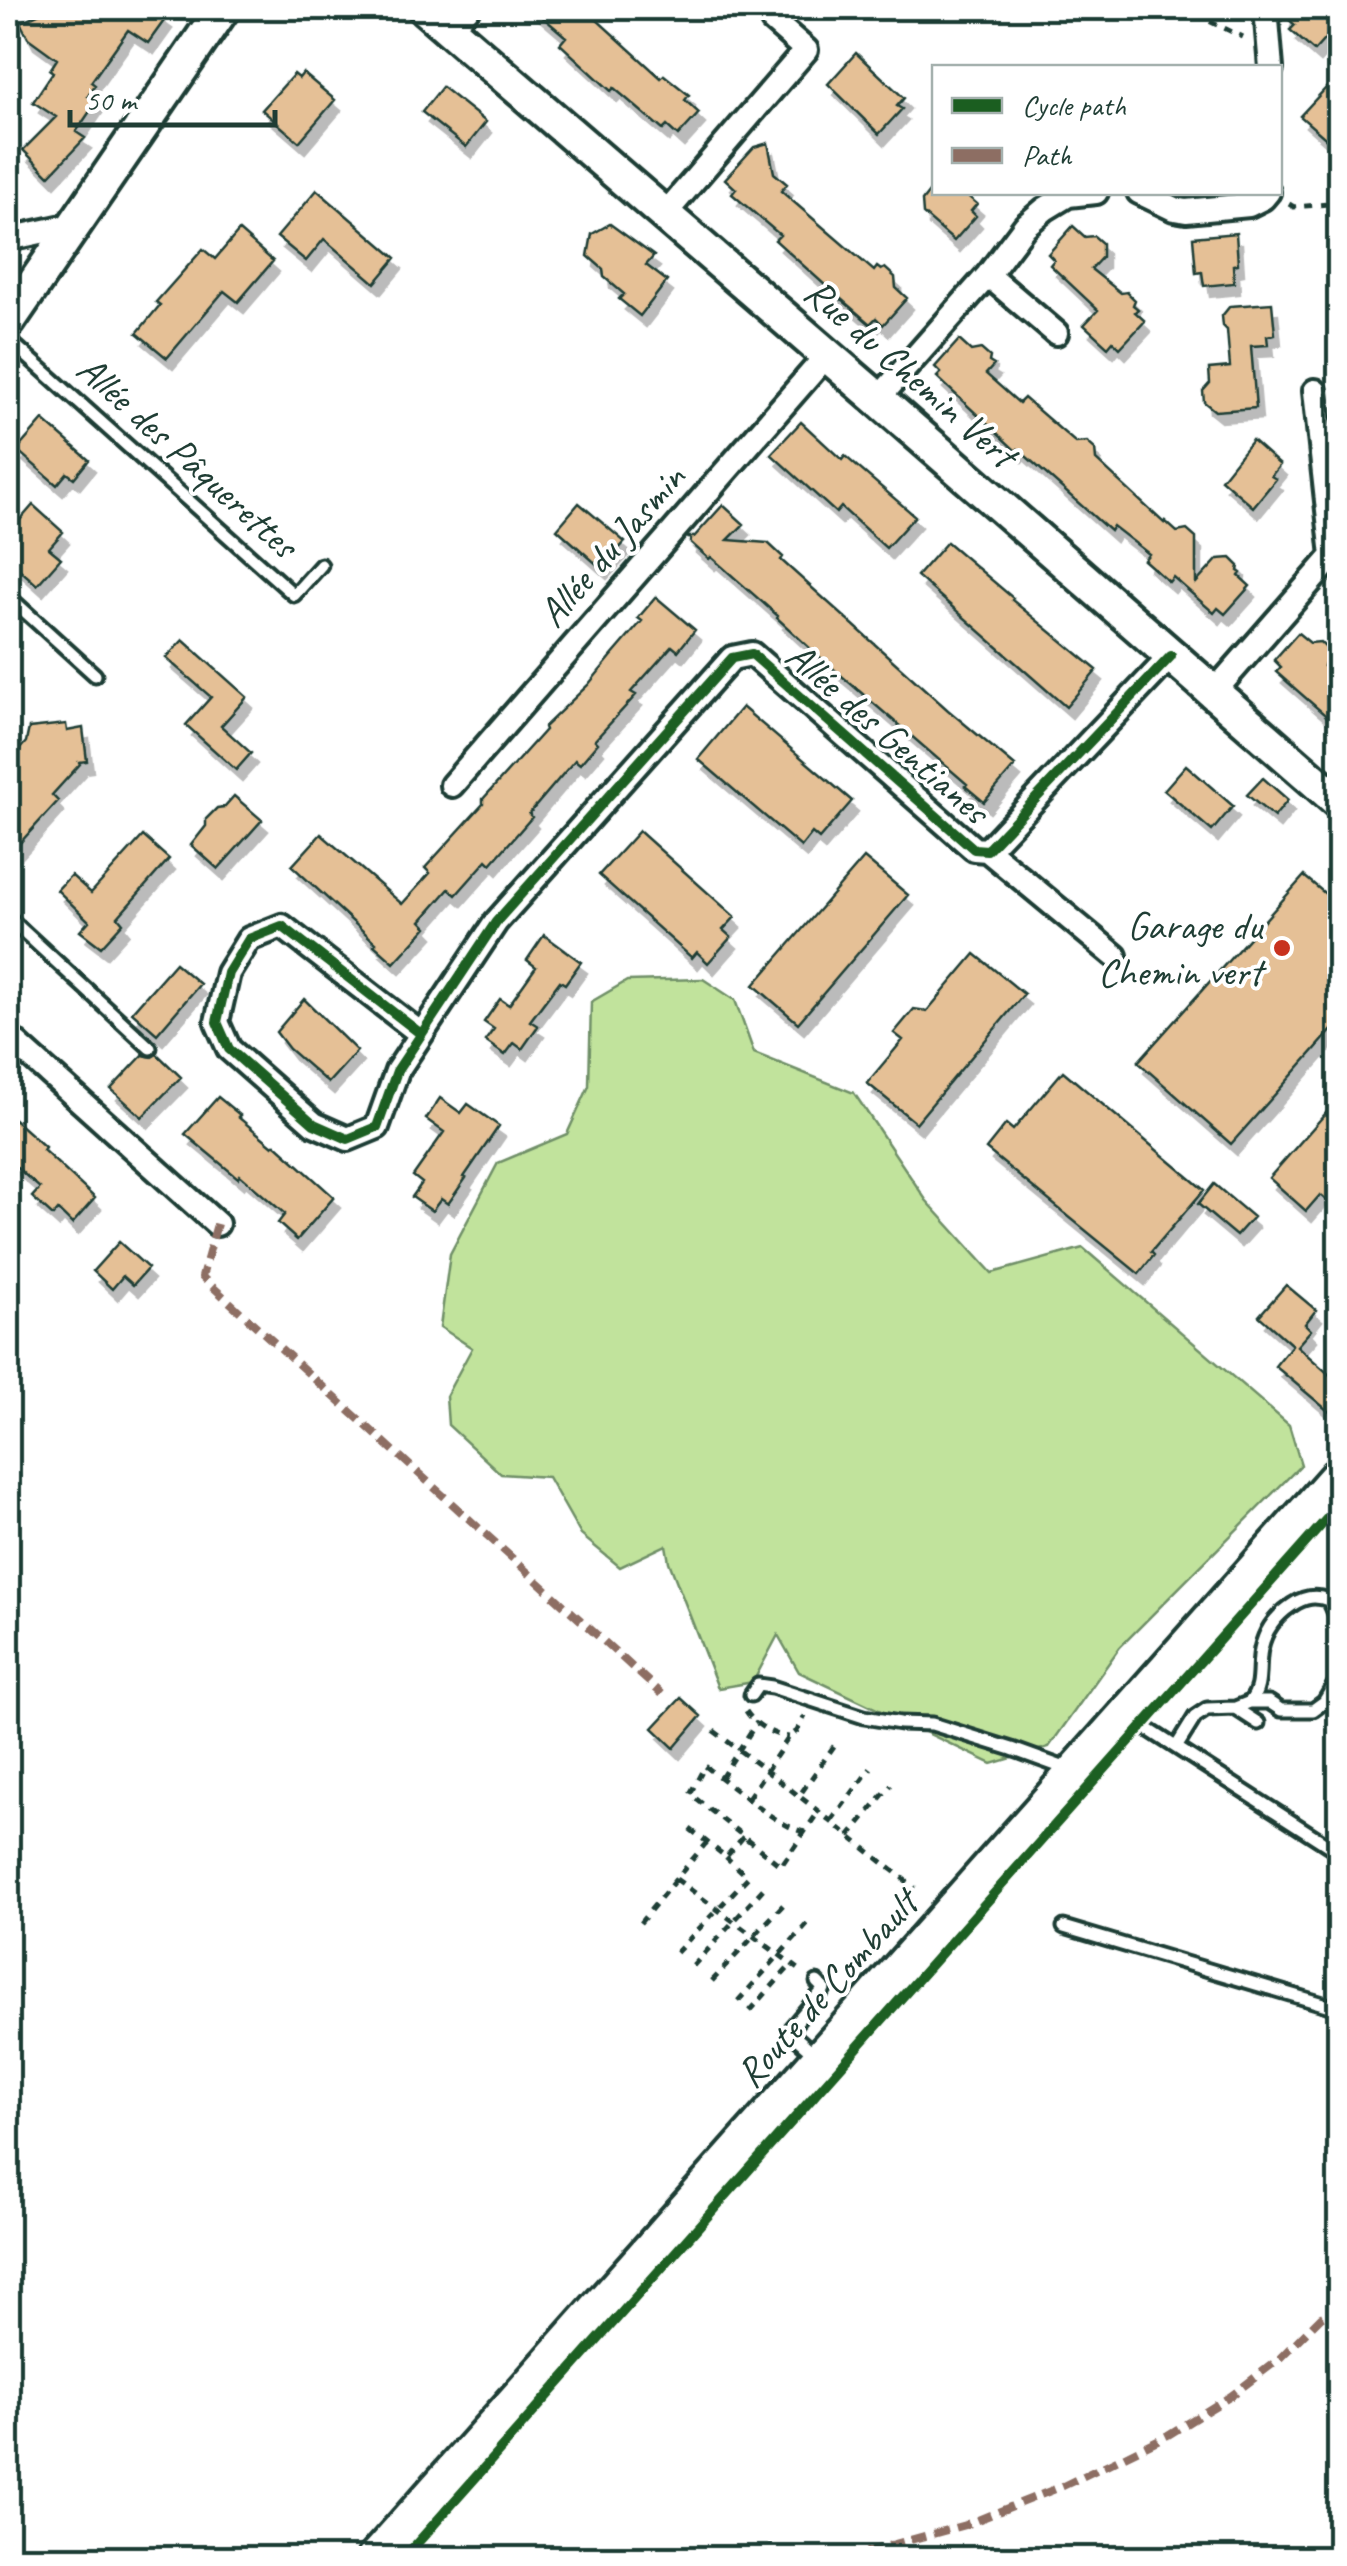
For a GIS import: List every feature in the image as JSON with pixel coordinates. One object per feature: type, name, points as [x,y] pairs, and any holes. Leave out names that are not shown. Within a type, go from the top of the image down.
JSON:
[{"type":"street","points":[[8,322],[223,8]]},
{"type":"street","points":[[1270,56],[1268,20],[1272,8]]},
{"type":"street","name":"Rue du Chemin Vert","points":[[447,14],[664,214],[1340,804]]},
{"type":"street","points":[[664,214],[806,50],[773,21]]},
{"type":"street","points":[[878,399],[1025,226],[1068,195]]},
{"type":"street","points":[[1145,195],[1186,211],[1250,204],[1275,196]]},
{"type":"street","points":[[8,239],[73,224]]},
{"type":"street","points":[[988,274],[1056,333]]},
{"type":"street","name":"Allée du Jasmin","points":[[452,785],[827,355]]},
{"type":"street","points":[[1213,693],[1333,556],[1315,391]]},
{"type":"street","name":"Allée des Gentianes","points":[[421,1034],[282,926],[250,939],[228,973],[217,1022],[229,1049],[314,1124],[348,1139],[377,1127],[397,1070],[496,922],[732,658],[752,654],[974,849],[988,850],[1115,956]]},
{"type":"street","name":"Allée des Gentianes","points":[[988,850],[1171,656]]},
{"type":"street","points":[[8,1036],[217,1224]]},
{"type":"street","name":"Route de Combault","points":[[374,2558],[1340,1472]]},
{"type":"lane","name":"Allée des Pâquerettes","points":[[8,339],[294,595],[321,566]]},
{"type":"lane","points":[[8,596],[95,675]]},
{"type":"lane","points":[[8,917],[150,1048]]},
{"type":"lane","points":[[1250,1702],[1259,1681],[1261,1650],[1276,1618],[1303,1598],[1318,1596],[1330,1600],[1340,1624]]},
{"type":"lane","points":[[1177,1746],[1195,1717],[1207,1709],[1269,1702],[1281,1710],[1313,1710],[1324,1702],[1336,1682],[1340,1662]]},
{"type":"lane","points":[[751,1695],[758,1685],[772,1687],[864,1716],[932,1724],[1074,1772]]},
{"type":"lane","points":[[1235,1708],[1258,1723]]},
{"type":"lane","points":[[1124,1714],[1340,1853]]},
{"type":"lane","points":[[1064,1926],[1340,2009]]},
{"type":"lane","points":[[817,1982],[824,1989],[791,2028],[793,2035],[820,2058]]},
{"type":"path","points":[[1182,8],[1253,41],[1270,56]]},
{"type":"path","points":[[1275,196],[1294,207],[1340,203]]},
{"type":"path","points":[[751,1695],[745,1708],[748,1716],[772,1733],[788,1737]]},
{"type":"path","points":[[748,1798],[814,1701]]},
{"type":"path","points":[[721,1778],[757,1722]]},
{"type":"path","points":[[714,1731],[915,1888]]},
{"type":"path","points":[[800,1796],[834,1746]]},
{"type":"path","points":[[805,1832],[790,1828],[705,1766],[690,1794],[781,1866],[805,1832],[819,1812]]},
{"type":"path","points":[[831,1821],[872,1768]]},
{"type":"path","points":[[850,1836],[891,1785]]},
{"type":"path","points":[[676,1953],[748,1877],[690,1829]]},
{"type":"path","points":[[726,1857],[744,1836]]},
{"type":"path","points":[[640,1923],[707,1842]]},
{"type":"path","points":[[676,1879],[817,1982]]},
{"type":"path","points":[[693,1966],[763,1889]]},
{"type":"path","points":[[712,1980],[783,1906]]},
{"type":"path","points":[[738,2002],[807,1924]]},
{"type":"path","points":[[750,2010],[792,1964]]},
{"type":"green space","points":[[703,979],[735,1000],[754,1053],[854,1093],[926,1200],[992,1273],[1083,1248],[1289,1425],[1301,1465],[1120,1647],[1049,1747],[992,1764],[799,1672],[778,1635],[753,1682],[718,1688],[666,1545],[620,1567],[581,1535],[548,1477],[501,1474],[448,1425],[446,1396],[472,1348],[440,1327],[450,1254],[498,1163],[567,1134],[589,1086],[591,1002],[627,981]]},
{"type":"building","points":[[51,8],[152,8],[166,18],[148,43],[128,30],[91,82],[95,85],[88,96],[97,101],[76,132],[85,138],[49,176],[23,150],[56,117],[33,102],[57,59],[28,38],[20,22]]},
{"type":"building","points":[[532,8],[584,8],[661,78],[664,75],[689,95],[685,100],[699,113],[678,136],[667,126],[663,130],[614,88],[611,91],[560,44],[566,37]]},
{"type":"building","points":[[1287,8],[1340,8],[1340,22],[1314,51],[1290,30],[1295,25],[1285,16]]},
{"type":"building","points":[[856,53],[904,98],[897,106],[902,109],[879,134],[828,84]]},
{"type":"building","points":[[303,73],[335,100],[299,142],[262,110],[294,74],[299,78]]},
{"type":"building","points":[[1340,73],[1340,151],[1300,116]]},
{"type":"building","points":[[442,87],[486,122],[466,147],[422,112]]},
{"type":"building","points":[[768,143],[774,173],[787,184],[781,191],[874,271],[877,267],[885,268],[895,277],[896,288],[907,298],[883,325],[876,318],[870,324],[826,286],[775,240],[780,235],[732,194],[736,189],[725,179],[754,147]]},
{"type":"building","points":[[317,190],[396,258],[375,283],[324,239],[306,261],[277,237]]},
{"type":"building","points":[[929,192],[966,195],[977,204],[971,211],[976,216],[954,241],[923,214],[922,201]]},
{"type":"building","points":[[610,224],[654,256],[646,265],[667,281],[640,316],[619,299],[624,294],[588,256],[592,234]]},
{"type":"building","points":[[1073,226],[1085,237],[1094,236],[1102,243],[1102,257],[1091,269],[1121,293],[1127,292],[1135,300],[1135,312],[1145,321],[1120,348],[1113,341],[1108,347],[1084,325],[1098,310],[1050,265],[1054,260],[1048,254]]},
{"type":"building","points":[[239,231],[273,261],[238,302],[224,291],[167,358],[137,333],[160,305],[156,302],[203,249],[215,259]]},
{"type":"building","points":[[1236,233],[1238,264],[1233,265],[1234,283],[1204,286],[1202,272],[1196,273],[1193,237]]},
{"type":"building","points":[[1272,303],[1275,334],[1267,336],[1268,345],[1251,346],[1256,408],[1215,411],[1204,402],[1203,391],[1210,383],[1209,369],[1230,367],[1222,316],[1230,306]]},
{"type":"building","points":[[959,340],[971,351],[981,349],[990,357],[989,362],[994,365],[986,374],[1019,403],[1024,398],[1076,443],[1087,442],[1095,449],[1096,460],[1164,523],[1177,532],[1187,530],[1196,538],[1196,583],[1218,559],[1231,558],[1239,566],[1239,576],[1250,586],[1225,614],[1218,608],[1214,613],[1173,577],[1169,582],[1144,560],[1149,554],[1113,526],[1110,531],[937,377],[941,373],[935,367]]},
{"type":"building","points":[[43,420],[89,460],[74,478],[67,473],[57,485],[17,450]]},
{"type":"building","points":[[801,422],[842,460],[845,456],[915,516],[886,548],[841,507],[836,513],[771,454]]},
{"type":"building","points":[[1252,440],[1280,465],[1271,476],[1276,479],[1253,507],[1221,479]]},
{"type":"building","points":[[579,503],[625,542],[601,568],[557,529]]},
{"type":"building","points":[[33,505],[63,532],[49,548],[61,558],[37,585],[8,559],[8,534]]},
{"type":"building","points":[[723,505],[744,524],[728,540],[768,543],[783,557],[781,560],[1015,766],[984,802],[690,542],[688,537],[694,537]]},
{"type":"building","points":[[947,542],[1097,670],[1066,707],[917,576]]},
{"type":"building","points":[[656,597],[695,630],[678,651],[672,646],[631,692],[636,695],[595,740],[598,743],[580,764],[575,760],[491,864],[487,860],[456,895],[449,889],[421,921],[427,927],[394,963],[292,866],[321,834],[402,904],[430,873],[425,868],[483,804],[483,799],[544,727],[588,685],[642,621],[638,618]]},
{"type":"building","points":[[1298,633],[1310,643],[1320,642],[1329,651],[1324,666],[1340,680],[1340,728],[1276,672],[1281,667],[1274,660]]},
{"type":"building","points":[[183,640],[247,697],[221,726],[251,753],[236,770],[186,725],[211,697],[166,658]]},
{"type":"building","points":[[742,707],[852,801],[819,839],[812,833],[801,847],[698,759]]},
{"type":"building","points":[[66,724],[67,731],[83,728],[87,761],[79,762],[52,795],[58,801],[8,856],[8,763],[26,742],[29,728]]},
{"type":"building","points":[[1186,765],[1233,806],[1212,831],[1164,790]]},
{"type":"building","points":[[1263,778],[1288,800],[1274,817],[1247,795]]},
{"type":"building","points":[[234,796],[262,820],[218,869],[191,845],[206,826],[206,819]]},
{"type":"building","points":[[639,831],[735,917],[723,930],[731,937],[708,963],[697,952],[692,958],[599,875]]},
{"type":"building","points":[[143,836],[169,859],[118,917],[123,923],[101,947],[80,931],[89,921],[57,890],[71,875],[91,893]]},
{"type":"building","points":[[864,858],[908,895],[798,1023],[754,985]]},
{"type":"building","points":[[1304,876],[1340,906],[1340,1021],[1231,1144],[1138,1062]]},
{"type":"building","points":[[544,935],[581,962],[565,984],[560,981],[530,1021],[538,1026],[522,1049],[514,1043],[505,1055],[485,1041],[494,1029],[484,1022],[500,999],[509,1005],[536,967],[527,960]]},
{"type":"building","points":[[975,954],[1024,994],[916,1123],[867,1083],[903,1040],[894,1033],[914,1009],[927,1011]]},
{"type":"building","points":[[175,963],[200,984],[157,1034],[132,1012]]},
{"type":"building","points":[[304,999],[357,1051],[328,1083],[289,1049],[276,1032]]},
{"type":"building","points":[[157,1054],[181,1077],[142,1117],[111,1089],[143,1055]]},
{"type":"building","points":[[1063,1071],[1204,1190],[1151,1252],[1154,1255],[1139,1274],[986,1149],[1006,1124],[1013,1130]]},
{"type":"building","points":[[218,1097],[334,1197],[297,1240],[278,1223],[285,1214],[185,1134]]},
{"type":"building","points":[[1340,1097],[1340,1212],[1320,1195],[1306,1211],[1269,1178]]},
{"type":"building","points":[[440,1098],[461,1113],[468,1104],[499,1126],[448,1204],[441,1199],[432,1211],[412,1197],[422,1183],[413,1176],[444,1132],[426,1119]]},
{"type":"building","points":[[8,1114],[95,1198],[72,1224],[58,1210],[53,1216],[32,1197],[40,1188],[8,1160]]},
{"type":"building","points":[[1214,1184],[1253,1217],[1236,1236],[1198,1204]]},
{"type":"building","points":[[119,1242],[148,1268],[133,1285],[123,1276],[112,1289],[93,1271]]},
{"type":"building","points":[[1286,1285],[1316,1310],[1305,1324],[1311,1330],[1297,1346],[1340,1384],[1340,1421],[1275,1366],[1292,1345],[1259,1316]]},
{"type":"building","points":[[681,1698],[701,1716],[674,1748],[653,1728]]},
{"type":"marked path","points":[[217,1224],[202,1277],[662,1694]]},
{"type":"marked path","points":[[844,2558],[965,2525],[1063,2486],[1168,2435],[1231,2396],[1279,2359],[1321,2317],[1340,2307]]},
{"type":"cycle path","points":[[421,1034],[282,926],[249,939],[228,973],[217,1022],[229,1049],[314,1124],[348,1139],[377,1127],[397,1071],[496,922],[732,658],[752,654],[974,849],[987,850],[1171,656]]},
{"type":"cycle path","points":[[404,2558],[1340,1504]]},
{"type":"place","name":"Garage du Chemin vert","points":[[1282,948]]}]
